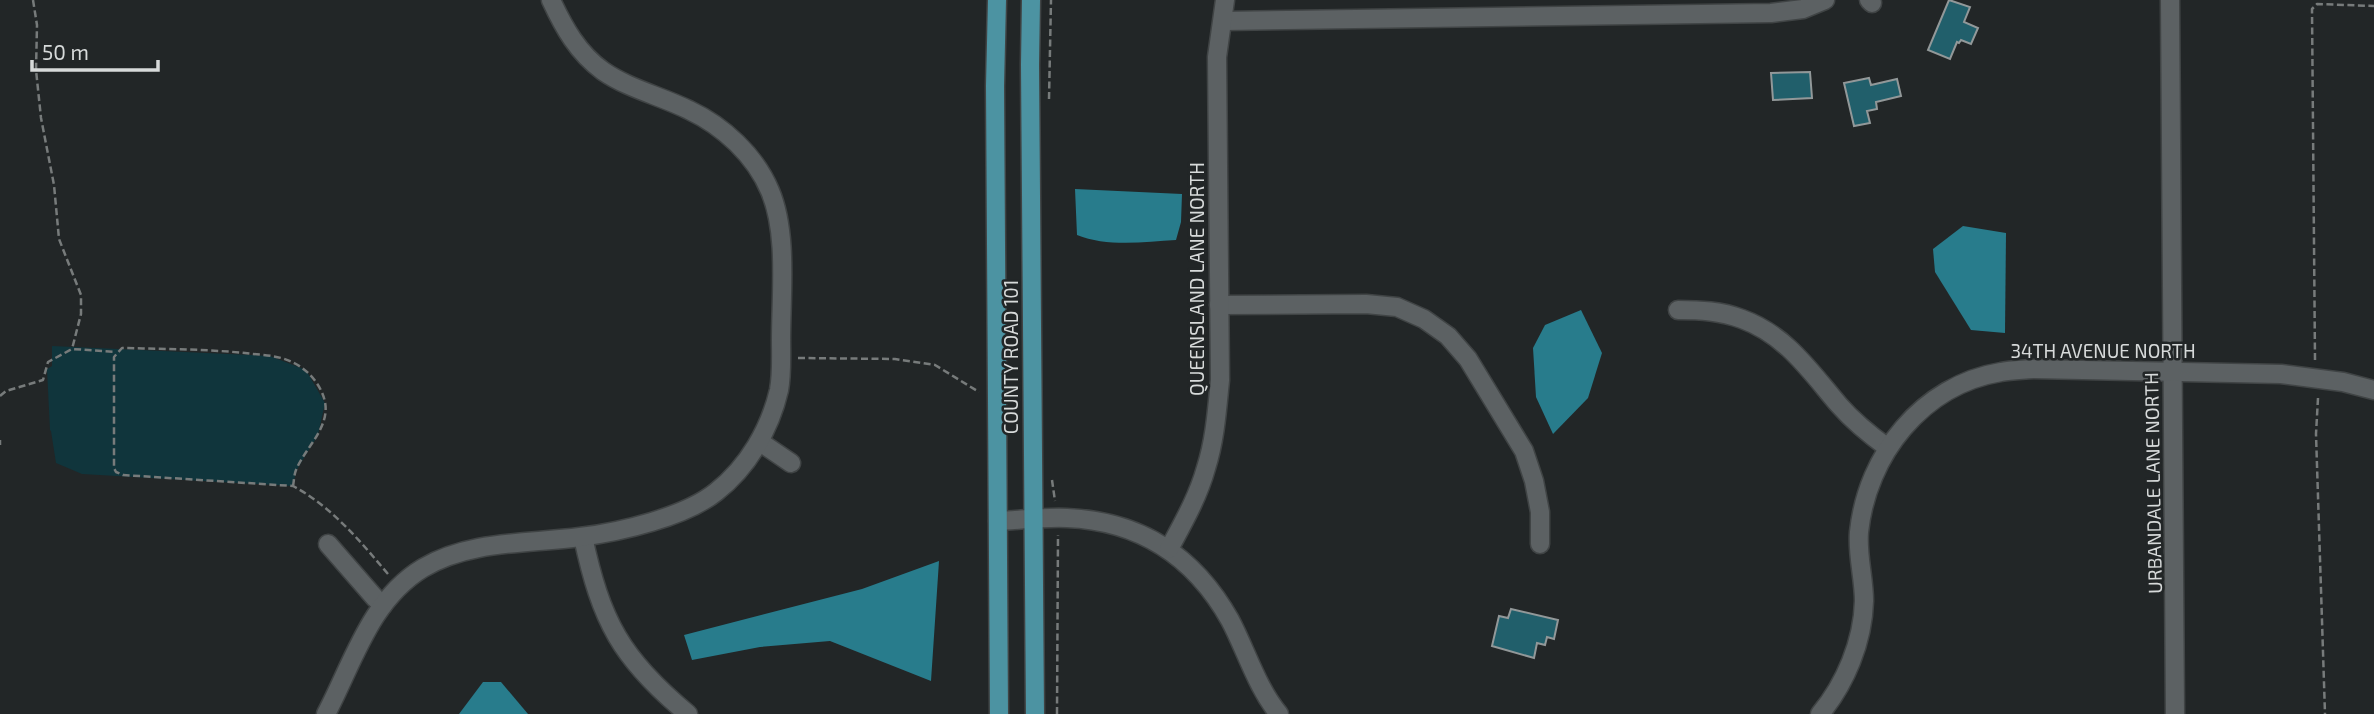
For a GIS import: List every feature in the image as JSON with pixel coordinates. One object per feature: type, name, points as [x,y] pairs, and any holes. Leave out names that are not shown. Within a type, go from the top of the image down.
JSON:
[{"type":"main road","name":"COUNTY ROAD 101","points":[[997,0],[995,99],[999,714]]},
{"type":"main road","name":"COUNTY ROAD 101","points":[[1031,0],[1035,714]]},
{"type":"street","points":[[326,714],[364,635],[383,605],[399,587],[422,569],[449,555],[478,548],[583,537],[650,523],[715,494],[738,471],[760,442],[779,388],[780,247],[778,219],[770,190],[755,165],[736,142],[713,123],[688,109],[628,86],[603,70],[580,50],[563,27],[551,0]]},
{"type":"street","name":"QUEENSLAND LANE NORTH","points":[[1168,549],[1190,510],[1206,468],[1216,424],[1220,380],[1217,57],[1225,0]]},
{"type":"street","points":[[1223,21],[1550,7],[1771,13],[1803,9],[1825,0]]},
{"type":"street","name":"URBANDALE LANE NORTH","points":[[2170,0],[2175,714]]},
{"type":"street","points":[[1219,305],[1366,304],[1397,307],[1424,319],[1448,336],[1468,359],[1524,451],[1540,512],[1540,544]]},
{"type":"street","points":[[1678,310],[1712,311],[1744,319],[1772,334],[1798,355],[1862,429],[1888,448]]},
{"type":"street","name":"34TH AVENUE NORTH","points":[[1820,714],[1833,698],[1849,668],[1859,635],[1864,602],[1859,535],[1864,502],[1874,470],[1912,417],[1938,397],[1969,381],[1999,372],[2032,369],[2281,374],[2343,382],[2374,390]]},
{"type":"street","points":[[760,442],[791,463]]},
{"type":"street","points":[[998,521],[1058,518],[1100,521],[1133,531],[1168,549],[1191,567],[1214,593],[1279,714]]},
{"type":"street","points":[[583,537],[600,600],[615,635],[635,664],[660,691],[688,714]]},
{"type":"street","points":[[328,544],[383,605]]},
{"type":"path","points":[[33,0],[37,25],[36,69],[41,118],[54,184],[59,239],[81,295],[81,314],[72,349]]},
{"type":"path","points":[[1049,103],[1051,0]]},
{"type":"path","points":[[2315,360],[2312,9],[2317,4],[2374,6]]},
{"type":"path","points":[[293,486],[296,471],[318,435],[324,419],[325,403],[317,384],[306,370],[292,362],[270,356],[220,351],[122,348],[117,352],[114,357],[116,472],[123,475],[293,486],[309,494],[354,534],[399,587]]},
{"type":"path","points":[[0,396],[6,391],[43,380],[48,362],[72,349],[117,352]]},
{"type":"path","points":[[780,358],[868,358],[935,365],[981,393]]},
{"type":"path","points":[[2318,398],[2316,434],[2325,714]]},
{"type":"path","points":[[1052,478],[1058,518],[1057,714]]},
{"type":"shaded area","points":[[52,346],[270,356],[306,370],[325,403],[318,435],[296,471],[293,486],[82,474],[56,463],[50,430],[47,369],[52,366]]},
{"type":"water","points":[[1075,189],[1182,194],[1181,222],[1176,240],[1113,242],[1077,235]]},
{"type":"water","points":[[1963,226],[2006,233],[2005,333],[1971,330],[1935,272],[1933,249]]},
{"type":"water","points":[[1581,310],[1602,353],[1588,398],[1553,434],[1536,397],[1533,348],[1545,325]]},
{"type":"water","points":[[939,561],[931,681],[830,641],[760,647],[692,660],[684,635],[862,589]]},
{"type":"water","points":[[483,682],[501,682],[528,714],[459,714]]},
{"type":"building","points":[[1949,0],[1970,7],[1964,22],[1978,28],[1971,44],[1961,40],[1957,42],[1950,59],[1928,50]]},
{"type":"building","points":[[1810,72],[1812,98],[1773,100],[1771,73]]},
{"type":"building","points":[[1869,78],[1871,85],[1897,79],[1901,96],[1876,102],[1877,109],[1867,111],[1870,123],[1854,126],[1844,83]]},
{"type":"building","points":[[1511,609],[1558,620],[1554,639],[1547,637],[1545,645],[1537,643],[1534,658],[1492,646],[1499,616],[1508,618]]}]
